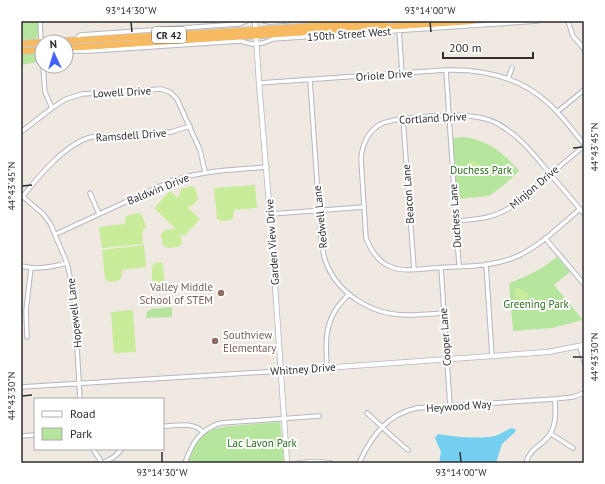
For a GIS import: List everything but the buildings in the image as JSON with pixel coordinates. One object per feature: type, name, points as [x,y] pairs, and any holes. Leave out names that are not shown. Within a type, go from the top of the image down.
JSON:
[{"type":"highway","name":"CR 42","points":[[74,48],[384,21]]},
{"type":"highway","name":"CR 42","points":[[74,40],[399,28],[439,22],[472,21]]},
{"type":"highway","name":"CR 42","points":[[21,44],[34,43]]},
{"type":"highway","points":[[21,52],[34,51]]},
{"type":"street","points":[[40,21],[42,34]]},
{"type":"street","points":[[78,40],[80,35],[239,24],[246,21]]},
{"type":"street","name":"Garden View Drive","points":[[255,21],[267,167],[287,463]]},
{"type":"street","points":[[264,21],[288,21]]},
{"type":"street","name":"150th Street West","points":[[257,44],[273,39],[399,28],[538,21]]},
{"type":"street","points":[[568,21],[573,36],[584,49]]},
{"type":"street","points":[[399,28],[402,74]]},
{"type":"street","points":[[74,51],[240,41],[257,44]]},
{"type":"street","points":[[508,79],[512,68]]},
{"type":"street","name":"Oriole Drive","points":[[259,83],[446,70],[478,71],[508,79],[535,93],[557,112],[584,145]]},
{"type":"street","name":"Duchess Lane","points":[[446,70],[459,266]]},
{"type":"street","points":[[44,74],[45,92],[52,108]]},
{"type":"street","name":"Redwell Lane","points":[[310,80],[321,239],[325,259],[335,279],[349,294],[368,306],[388,314],[406,315],[444,313]]},
{"type":"street","name":"Lowell Drive","points":[[21,132],[66,99],[82,94],[161,89],[170,92],[177,99],[200,150],[205,172]]},
{"type":"street","points":[[557,112],[584,90]]},
{"type":"street","name":"Cortland Drive","points":[[580,209],[533,248],[505,261],[486,264],[401,270],[391,267],[382,263],[374,255],[369,248],[366,238],[361,159],[364,142],[371,132],[380,125],[403,119],[468,116],[494,122],[506,128],[522,141],[580,209],[584,214]]},
{"type":"street","name":"Beacon Lane","points":[[403,119],[414,269]]},
{"type":"street","name":"Ramsdell Drive","points":[[22,195],[52,163],[85,139],[91,137],[171,132],[190,126]]},
{"type":"street","name":"Minjon Drive","points":[[456,221],[486,219],[501,214],[511,208],[584,145]]},
{"type":"street","name":"Baldwin Drive","points":[[56,234],[171,181],[205,172],[267,167]]},
{"type":"street","points":[[90,193],[100,214]]},
{"type":"street","name":"Hopewell Lane","points":[[22,195],[43,214],[50,223],[56,234],[67,263],[74,295],[80,398]]},
{"type":"street","points":[[270,214],[364,207]]},
{"type":"street","points":[[545,238],[584,284]]},
{"type":"street","points":[[21,266],[31,268],[48,268],[67,263]]},
{"type":"street","points":[[486,264],[492,356]]},
{"type":"street","name":"Cooper Lane","points":[[440,267],[450,406]]},
{"type":"street","points":[[27,337],[26,311],[31,268]]},
{"type":"street","points":[[327,368],[326,341],[328,326],[335,311],[349,294]]},
{"type":"street","points":[[582,346],[584,362]]},
{"type":"street","name":"Whitney Drive","points":[[21,387],[327,368],[548,352],[582,346]]},
{"type":"street","name":"Heywood Way","points":[[359,463],[366,448],[382,427],[395,416],[408,410],[554,399],[573,397],[584,392]]},
{"type":"street","points":[[526,463],[532,450],[546,440],[551,434],[556,420],[554,399]]},
{"type":"street","points":[[367,414],[408,450]]},
{"type":"street","points":[[185,463],[196,440],[211,426],[221,423],[320,416]]},
{"type":"street","points":[[164,426],[191,425],[199,428],[203,432]]},
{"type":"street","points":[[551,434],[573,448]]},
{"type":"street","points":[[21,436],[34,435]]},
{"type":"street","points":[[94,450],[102,463],[114,457],[121,450]]},
{"type":"street","points":[[299,463],[330,463]]},
{"type":"green space","points":[[21,21],[38,21],[38,34],[34,34],[34,39],[21,40]]},
{"type":"green space","points":[[34,52],[34,63],[21,65],[21,53]]},
{"type":"green space","name":"Duchess Park","points":[[464,137],[481,141],[495,148],[519,171],[489,196],[456,199],[452,138]]},
{"type":"green space","points":[[471,161],[477,162],[480,166],[479,172],[472,175],[465,171],[464,167]]},
{"type":"green space","points":[[255,185],[257,208],[234,210],[232,220],[220,221],[217,219],[214,188]]},
{"type":"green space","points":[[192,186],[196,189],[198,199],[193,205],[187,207],[200,219],[184,236],[180,233],[182,242],[179,247],[168,248],[163,245],[161,234],[165,230],[176,229],[154,208],[170,191],[178,198],[181,189]]},
{"type":"green space","points":[[139,213],[142,215],[146,227],[142,232],[143,244],[102,248],[99,227],[125,224],[126,216]]},
{"type":"green space","points":[[144,245],[146,267],[122,270],[122,277],[118,281],[108,282],[105,279],[102,250]]},
{"type":"green space","name":"Greening Park","points":[[557,257],[570,272],[554,285],[583,320],[552,328],[513,331],[509,283],[534,272]]},
{"type":"green space","points":[[161,262],[163,265],[165,287],[163,290],[156,290],[153,281],[152,269],[154,263]]},
{"type":"green space","points":[[518,288],[528,293],[528,297],[525,301],[519,301],[516,298],[515,291]]},
{"type":"green space","points":[[172,307],[172,317],[146,318],[147,312],[151,309]]},
{"type":"green space","points":[[133,310],[136,352],[114,353],[111,312]]},
{"type":"green space","name":"Lac Lavon Park","points":[[280,422],[284,463],[188,463],[196,443],[207,432],[222,427]]},
{"type":"water","points":[[512,428],[516,430],[502,444],[496,463],[439,463],[441,452],[435,438],[438,434],[466,437],[489,437],[495,436]]},
{"type":"place","name":"Valley Middle School of STEM","points":[[221,293]]},
{"type":"place","name":"Southview Elementary","points":[[215,341]]}]
